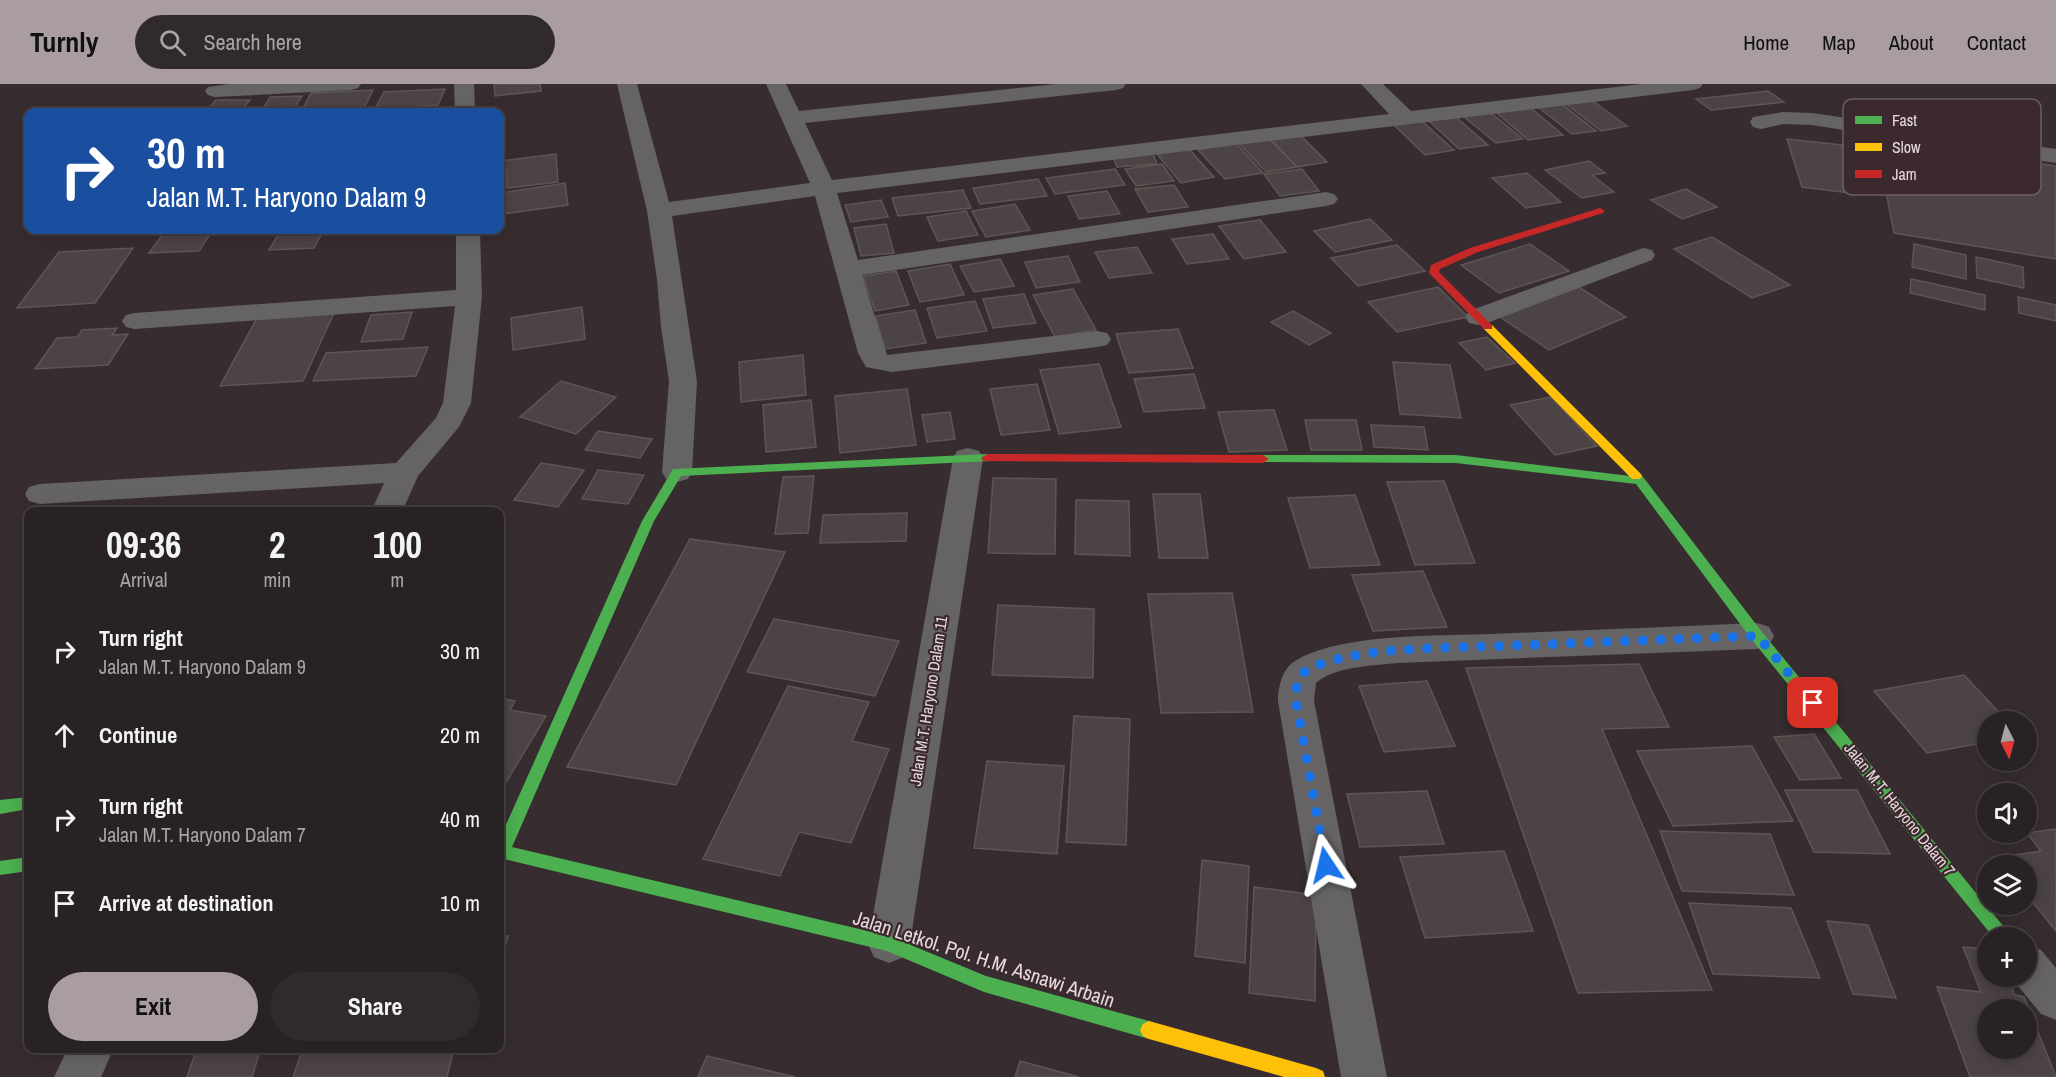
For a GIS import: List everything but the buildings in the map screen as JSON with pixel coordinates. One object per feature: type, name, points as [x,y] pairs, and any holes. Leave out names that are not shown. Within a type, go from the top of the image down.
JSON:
[{"type":"street","points":[[215,91],[351,84]]},
{"type":"street","points":[[464,84],[465,108]]},
{"type":"street","points":[[504,844],[648,521],[677,472],[683,381],[659,211],[627,84]]},
{"type":"street","points":[[776,84],[824,188],[876,361],[883,364],[1097,339]]},
{"type":"street","points":[[792,118],[1116,84]]},
{"type":"street","points":[[1371,84],[1407,120]]},
{"type":"street","points":[[659,211],[824,188],[1693,84]]},
{"type":"street","points":[[1761,122],[1783,118],[1843,124]]},
{"type":"street","points":[[2041,154],[2056,156]]},
{"type":"street","points":[[849,269],[1326,199]]},
{"type":"street","name":"Jalan M.T. Haryono Dalam 7","points":[[1600,212],[1474,250],[1435,267],[1434,273],[1436,278],[1478,316],[1641,481],[1758,636],[1996,927]]},
{"type":"street","points":[[388,507],[405,472],[449,421],[457,404],[469,297],[468,234]]},
{"type":"street","points":[[1478,316],[1643,255]]},
{"type":"street","points":[[135,321],[469,297]]},
{"type":"street","points":[[677,472],[968,458],[1456,459],[1641,481]]},
{"type":"street","name":"Jalan M.T. Haryono Dalam 11","points":[[889,945],[968,458]]},
{"type":"street","points":[[40,494],[405,472]]},
{"type":"street","points":[[1364,1077],[1296,701],[1296,684],[1306,670],[1331,661],[1371,654],[1432,649],[1758,636]]},
{"type":"street","points":[[0,807],[24,803]]},
{"type":"street","name":"Jalan Letkol. Pol. H.M. Asnawi Arbain","points":[[504,852],[889,945],[984,984],[1316,1077]]},
{"type":"street","points":[[0,868],[24,865]]},
{"type":"street","points":[[2037,977],[2056,1000]]},
{"type":"street","points":[[77,1077],[89,1053]]},
{"type":"traffic: fast","points":[[504,846],[648,521],[677,472],[987,458]]},
{"type":"traffic: fast","points":[[1263,459],[1456,459],[1641,481]]},
{"type":"traffic: fast","points":[[1636,476],[1757,636],[1996,927]]},
{"type":"traffic: fast","points":[[0,807],[24,804]]},
{"type":"traffic: fast","points":[[504,852],[889,944],[984,984],[1149,1030]]},
{"type":"traffic: fast","points":[[0,868],[24,865]]},
{"type":"traffic: slow","points":[[1488,327],[1636,476]]},
{"type":"traffic: slow","points":[[1149,1030],[1316,1077]]},
{"type":"traffic: jam","points":[[1488,327],[1434,273],[1435,267],[1474,250],[1600,211]]},
{"type":"traffic: jam","points":[[987,458],[1263,459]]},
{"type":"route","points":[[1326,865],[1296,701],[1296,684],[1306,670],[1331,661],[1371,654],[1432,649],[1758,636],[1813,703]]}]
